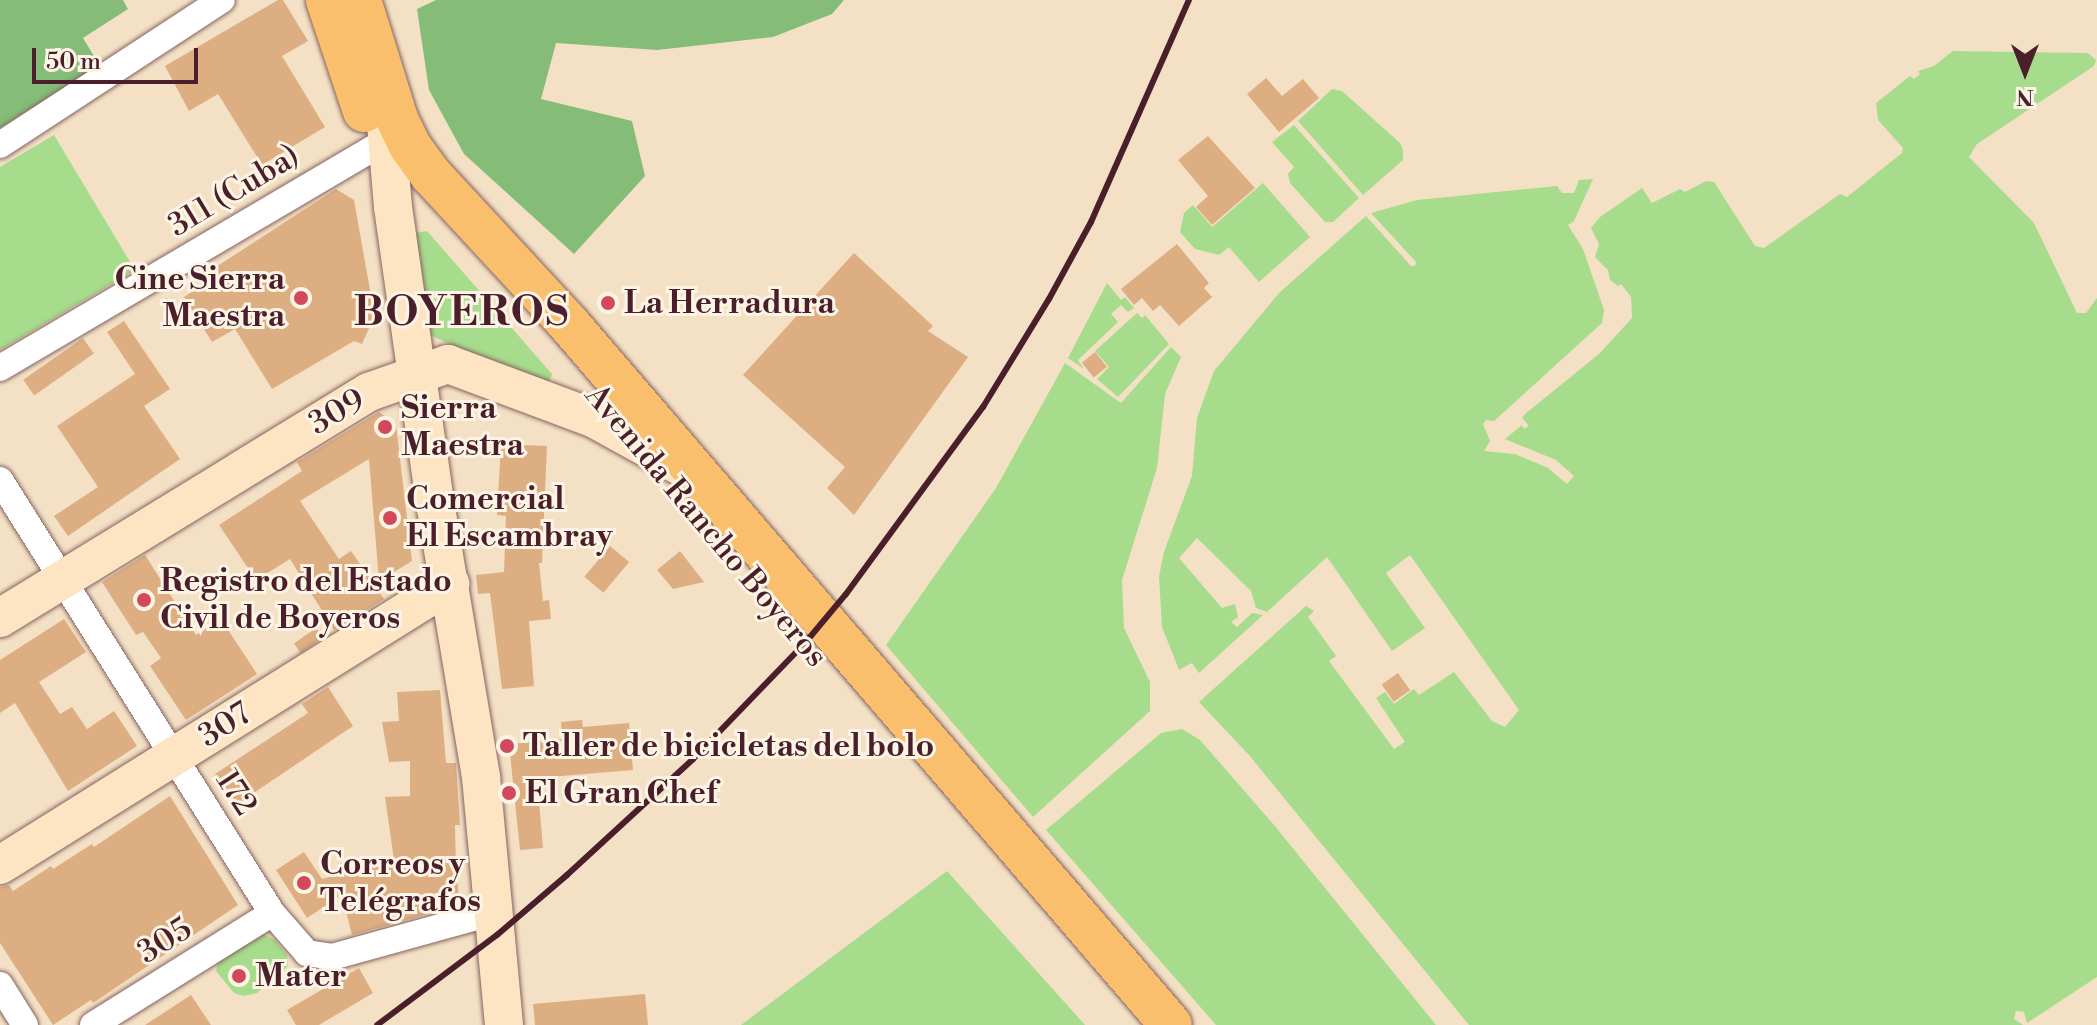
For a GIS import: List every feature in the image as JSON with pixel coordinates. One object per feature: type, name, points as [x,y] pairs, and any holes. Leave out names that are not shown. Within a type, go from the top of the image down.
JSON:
[{"type":"main road","name":"Avenida Rancho Boyeros","points":[[327,0],[385,156],[524,311],[1133,1025]]},
{"type":"main road","name":"Avenida Rancho Boyeros","points":[[360,0],[380,70],[410,146],[432,176],[568,323],[1171,1025]]},
{"type":"main road","points":[[380,70],[385,156],[481,777],[504,1025]]},
{"type":"main road","name":"309","points":[[0,618],[369,392],[418,372],[448,364],[566,407],[697,475]]},
{"type":"main road","name":"307","points":[[0,865],[450,584]]},
{"type":"street","points":[[0,145],[222,0]]},
{"type":"street","name":"311 (Cuba)","points":[[0,368],[385,156]]},
{"type":"street","name":"172","points":[[0,480],[272,913],[307,953],[332,957],[494,912]]},
{"type":"street","name":"305","points":[[93,1025],[272,913]]},
{"type":"street","points":[[0,985],[25,1025]]},
{"type":"green space","points":[[0,0],[123,0],[128,9],[83,38],[100,66],[0,128]]},
{"type":"green space","points":[[436,0],[844,0],[832,14],[773,37],[657,50],[556,43],[541,99],[632,121],[645,176],[574,254],[464,154],[429,90],[417,9]]},
{"type":"green space","points":[[1953,51],[2088,53],[2096,60],[2094,66],[1977,144],[1969,157],[2034,223],[2077,313],[2086,313],[2097,298],[2097,977],[2027,1023],[2024,1012],[2016,1011],[2014,1019],[2023,1025],[1469,1025],[1249,755],[1199,702],[1306,606],[1314,611],[1308,617],[1336,656],[1329,661],[1394,749],[1405,742],[1376,698],[1385,692],[1394,704],[1414,689],[1419,695],[1454,672],[1492,721],[1505,727],[1519,710],[1410,555],[1386,573],[1425,628],[1392,651],[1327,557],[1267,612],[1256,608],[1251,591],[1197,538],[1179,558],[1222,608],[1235,604],[1238,617],[1231,622],[1237,627],[1252,613],[1263,615],[1199,673],[1192,663],[1179,670],[1162,627],[1159,576],[1164,552],[1192,476],[1197,418],[1214,371],[1279,293],[1366,216],[1411,266],[1415,266],[1416,262],[1371,213],[1417,200],[1557,186],[1562,193],[1574,193],[1579,180],[1593,179],[1574,221],[1568,225],[1583,249],[1604,310],[1602,323],[1494,421],[1486,420],[1483,424],[1490,441],[1484,451],[1515,454],[1548,468],[1567,484],[1574,476],[1556,460],[1505,439],[1522,425],[1524,429],[1529,426],[1522,418],[1525,414],[1599,354],[1632,318],[1631,297],[1621,284],[1618,286],[1610,280],[1608,270],[1595,257],[1599,244],[1591,228],[1600,217],[1642,188],[1652,203],[1680,189],[1685,192],[1706,181],[1714,182],[1755,246],[1764,248],[1840,194],[1847,197],[1902,153],[1903,148],[1878,120],[1876,103],[1910,76],[1914,79],[1920,74],[1918,71],[1934,66]]},
{"type":"green space","points":[[1332,89],[1342,91],[1400,143],[1403,150],[1403,160],[1363,195],[1298,121]]},
{"type":"green space","points":[[1294,125],[1359,198],[1333,222],[1325,222],[1290,183],[1288,174],[1294,167],[1272,142]]},
{"type":"green space","points":[[54,135],[135,270],[0,350],[0,167]]},
{"type":"green space","points":[[1263,183],[1310,237],[1259,282],[1229,247],[1219,255],[1195,249],[1180,232],[1184,213],[1193,205],[1212,227]]},
{"type":"green space","points":[[427,231],[552,374],[549,382],[540,386],[428,334],[415,233]]},
{"type":"green space","points":[[1107,283],[1121,300],[1125,297],[1134,308],[1128,312],[1121,305],[1111,314],[1118,322],[1078,360],[1084,369],[1068,358]]},
{"type":"green space","points":[[1137,313],[1142,318],[1145,315],[1169,344],[1118,397],[1097,379],[1109,367],[1095,351]]},
{"type":"green space","points":[[1171,347],[1181,357],[1165,394],[1157,468],[1122,580],[1124,628],[1150,682],[1150,711],[1033,817],[886,645],[996,488],[1065,363],[1121,403]]},
{"type":"green space","points":[[1182,729],[1200,740],[1274,825],[1436,1025],[1216,1025],[1046,830],[1161,733]]},
{"type":"green space","points":[[947,871],[1085,1025],[741,1025]]},
{"type":"green space","points":[[259,932],[275,940],[287,955],[288,966],[257,993],[244,996],[234,993],[216,971],[219,959]]},
{"type":"building","points":[[278,0],[283,0],[308,41],[282,56],[325,127],[262,165],[218,94],[189,111],[165,66]]},
{"type":"building","points":[[1266,78],[1282,96],[1303,79],[1319,98],[1279,132],[1247,94]]},
{"type":"building","points":[[1208,136],[1255,188],[1212,225],[1196,207],[1208,196],[1178,160]]},
{"type":"building","points":[[336,189],[354,200],[372,301],[379,306],[362,344],[354,341],[272,389],[235,329],[212,342],[184,297],[206,283],[202,276]]},
{"type":"building","points":[[1177,244],[1209,283],[1204,288],[1212,297],[1179,326],[1160,305],[1153,311],[1142,298],[1134,305],[1121,289]]},
{"type":"building","points":[[854,253],[933,326],[928,331],[968,357],[854,515],[827,488],[845,467],[743,375]]},
{"type":"building","points":[[124,321],[170,389],[144,406],[180,459],[68,536],[54,516],[98,487],[57,426],[135,374],[107,332]]},
{"type":"building","points":[[83,338],[94,354],[34,395],[23,380]]},
{"type":"building","points":[[1095,352],[1107,367],[1094,377],[1082,363]]},
{"type":"building","points":[[379,412],[396,424],[412,561],[379,581],[369,459],[300,501],[339,559],[351,551],[384,599],[334,630],[290,559],[256,580],[219,525],[302,471],[297,462]]},
{"type":"building","points":[[501,444],[547,446],[542,563],[539,563],[543,601],[549,600],[551,619],[529,621],[534,686],[502,689],[490,593],[478,594],[476,575],[504,572],[506,516],[497,515]]},
{"type":"building","points":[[610,546],[629,562],[603,593],[584,577]]},
{"type":"building","points":[[680,551],[704,582],[673,589],[657,570]]},
{"type":"building","points":[[145,555],[196,635],[221,619],[257,674],[186,720],[150,666],[161,658],[143,632],[136,635],[102,582]]},
{"type":"building","points":[[64,619],[86,652],[39,682],[60,714],[72,707],[87,729],[114,711],[137,746],[68,791],[15,703],[0,713],[0,660]]},
{"type":"building","points":[[316,628],[323,638],[301,653],[294,643]]},
{"type":"building","points":[[1398,673],[1410,690],[1394,702],[1382,684]]},
{"type":"building","points":[[328,687],[353,726],[236,805],[215,774],[308,713],[302,704]]},
{"type":"building","points":[[440,690],[446,763],[456,763],[460,825],[455,825],[456,869],[460,905],[352,935],[342,895],[307,918],[276,870],[304,852],[322,879],[394,860],[385,797],[410,796],[410,761],[389,762],[382,722],[399,721],[397,692]]},
{"type":"building","points":[[582,720],[583,727],[629,723],[633,770],[537,778],[543,848],[520,850],[509,744],[562,739],[561,722]]},
{"type":"building","points":[[170,796],[238,905],[93,1003],[91,1000],[53,1025],[0,943],[0,887],[9,885],[13,891],[51,866],[53,869],[92,844],[94,847]]},
{"type":"building","points":[[359,968],[373,993],[319,1025],[296,1025],[287,1010]]},
{"type":"building","points":[[645,994],[648,1025],[535,1025],[533,1004]]},
{"type":"building","points":[[191,995],[211,1025],[145,1025]]},
{"type":"railway","points":[[377,1025],[497,935],[567,875],[693,759],[805,643],[846,594],[983,407],[1049,299],[1091,222],[1189,0]]},
{"type":"place","name":"Cine Sierra Maestra","points":[[301,298]]},
{"type":"place","name":"La Herradura","points":[[608,303]]},
{"type":"place","name":"Sierra Maestra","points":[[385,427]]},
{"type":"place","name":"Comercial El Escambray","points":[[390,518]]},
{"type":"place","name":"Registro del Estado Civil de Boyeros","points":[[144,600]]},
{"type":"place","name":"Taller de bicicletas del bolo","points":[[507,746]]},
{"type":"place","name":"El Gran Chef","points":[[509,793]]},
{"type":"place","name":"Correos y Telégrafos","points":[[304,883]]},
{"type":"place","name":"Mater","points":[[239,976]]},
{"type":"district","name":"BOYEROS","points":[[462,313]]}]
